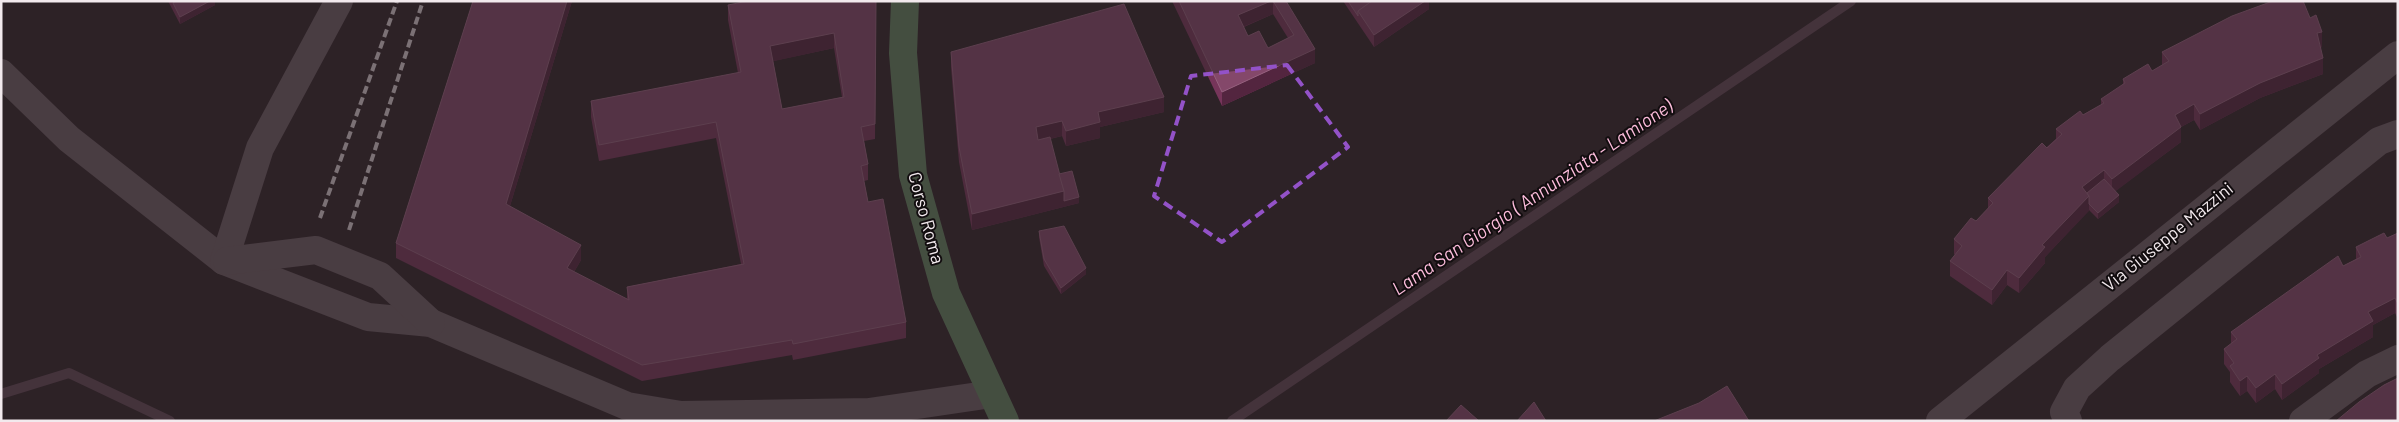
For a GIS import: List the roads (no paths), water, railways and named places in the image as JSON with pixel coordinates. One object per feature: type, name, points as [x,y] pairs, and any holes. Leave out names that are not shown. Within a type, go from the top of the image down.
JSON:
[{"type":"main road","name":"Corso Roma","points":[[905,1],[903,53],[912,175],[946,293],[1005,421]]},
{"type":"street","points":[[224,261],[260,148],[339,1]]},
{"type":"street","name":"Via Giuseppe Mazzini","points":[[1940,421],[2398,55]]},
{"type":"street","points":[[1,73],[69,139],[224,261],[368,317],[431,323],[627,406],[681,415],[869,412],[992,394]]},
{"type":"street","points":[[2068,421],[2064,412],[2077,388],[2110,358],[2379,140],[2398,134]]},
{"type":"street","points":[[224,261],[316,250],[380,276],[431,323]]},
{"type":"street","points":[[2303,421],[2366,374],[2398,359]]},
{"type":"waterway","name":"Lama San Giorgio ( Annunziata - Lamione)","points":[[1232,421],[1851,1]]},
{"type":"waterway","name":"Lama San Giorgio ( Annunziata - Lamione)","points":[[1,394],[69,373],[170,421]]},
{"type":"railway","points":[[320,218],[397,1]]},
{"type":"railway","points":[[349,230],[423,1]]}]
